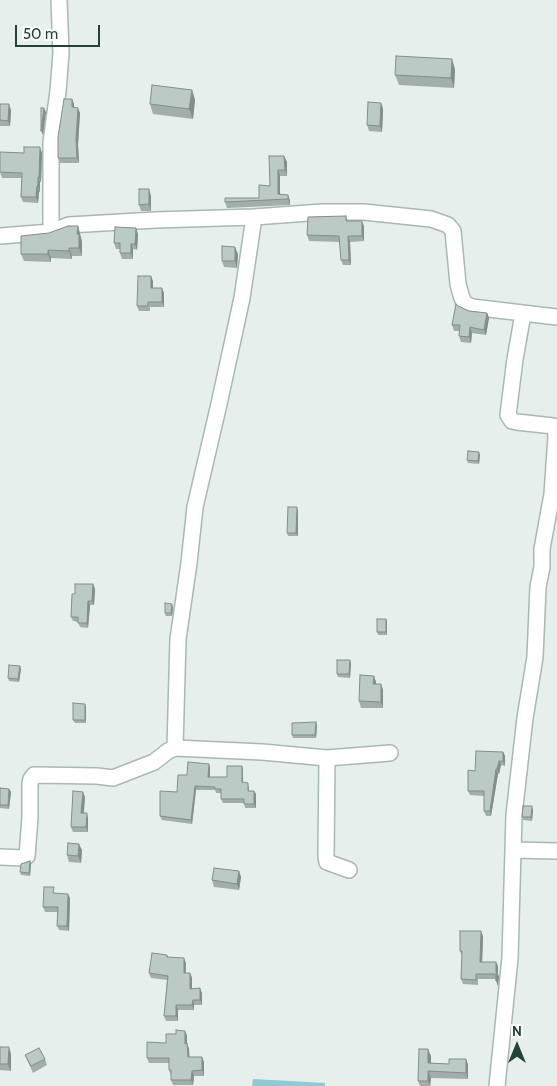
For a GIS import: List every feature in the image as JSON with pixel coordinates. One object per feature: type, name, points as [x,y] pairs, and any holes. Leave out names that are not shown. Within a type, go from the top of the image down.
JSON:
[{"type":"street","points":[[51,232],[50,142],[58,91],[61,52],[59,0]]},
{"type":"street","points":[[0,236],[51,232],[69,225],[254,217],[322,212],[364,212],[431,220],[448,225],[453,231],[458,284],[464,303],[472,307],[557,317]]},
{"type":"street","points":[[175,748],[178,639],[195,507],[242,298],[254,217]]},
{"type":"street","points":[[497,1086],[510,958],[514,815],[525,718],[535,657],[538,587],[542,567],[542,549],[552,494],[556,437],[553,426],[512,421],[508,415],[523,314]]},
{"type":"street","points":[[0,857],[24,858],[27,856],[30,784],[31,778],[34,775],[112,778],[154,762],[175,748],[262,752],[327,758],[390,753]]},
{"type":"street","points":[[327,758],[326,857],[327,862],[349,870]]},
{"type":"street","points":[[513,850],[557,851]]},
{"type":"water","points":[[253,1079],[325,1083],[325,1086],[252,1086]]},
{"type":"building","points":[[396,56],[452,59],[451,78],[395,75]]},
{"type":"building","points":[[152,85],[192,90],[189,109],[150,104]]},
{"type":"building","points":[[64,99],[72,99],[72,107],[78,108],[77,158],[58,158],[58,137]]},
{"type":"building","points":[[368,102],[381,103],[380,126],[367,125]]},
{"type":"building","points":[[0,104],[9,104],[8,121],[0,120]]},
{"type":"building","points":[[41,108],[44,108],[41,131]]},
{"type":"building","points":[[24,147],[40,147],[36,197],[21,197],[22,173],[0,172],[0,152],[24,153]]},
{"type":"building","points":[[269,156],[284,156],[285,170],[278,170],[278,194],[288,195],[288,199],[225,202],[225,198],[259,198],[259,185],[270,186]]},
{"type":"building","points":[[139,189],[149,189],[149,204],[139,205]]},
{"type":"building","points":[[346,216],[346,221],[362,221],[362,236],[348,236],[349,260],[341,260],[339,236],[307,235],[308,217]]},
{"type":"building","points":[[68,226],[78,226],[79,248],[69,248],[69,251],[48,250],[48,254],[21,254],[21,236],[49,233]]},
{"type":"building","points":[[115,227],[136,228],[135,244],[131,244],[131,253],[120,253],[120,243],[114,243]]},
{"type":"building","points":[[222,246],[235,247],[235,261],[222,261]]},
{"type":"building","points":[[138,276],[151,276],[151,288],[162,288],[162,302],[148,302],[148,306],[137,306]]},
{"type":"building","points":[[456,304],[469,311],[487,313],[484,330],[470,327],[469,337],[459,336],[460,325],[452,325]]},
{"type":"building","points":[[468,451],[479,452],[478,461],[467,460]]},
{"type":"building","points":[[288,507],[297,507],[296,533],[287,533]]},
{"type":"building","points":[[75,584],[93,584],[92,601],[88,601],[87,623],[78,623],[78,617],[71,617],[72,594],[75,594]]},
{"type":"building","points":[[165,603],[172,604],[171,613],[165,613]]},
{"type":"building","points":[[377,619],[386,619],[386,632],[377,632]]},
{"type":"building","points":[[337,660],[350,660],[349,674],[337,674]]},
{"type":"building","points":[[9,665],[20,666],[18,679],[8,678]]},
{"type":"building","points":[[360,675],[374,676],[373,684],[381,684],[381,702],[359,701]]},
{"type":"building","points":[[73,703],[85,704],[85,720],[73,720]]},
{"type":"building","points":[[316,722],[315,735],[292,735],[292,723]]},
{"type":"building","points":[[476,751],[503,752],[503,761],[499,761],[496,769],[490,811],[484,811],[484,791],[468,791],[468,770],[475,771]]},
{"type":"building","points":[[188,762],[209,764],[208,777],[227,777],[227,766],[242,766],[242,782],[248,783],[248,791],[254,791],[254,804],[244,804],[244,799],[221,799],[221,789],[215,789],[215,787],[195,786],[191,820],[160,816],[160,791],[177,792],[178,775],[187,775]]},
{"type":"building","points":[[0,788],[9,789],[8,805],[0,805]]},
{"type":"building","points":[[73,791],[83,792],[81,813],[87,813],[86,827],[71,827]]},
{"type":"building","points":[[523,806],[532,806],[531,817],[522,817]]},
{"type":"building","points":[[68,843],[79,844],[78,856],[67,855]]},
{"type":"building","points":[[30,861],[29,873],[20,872],[21,864]]},
{"type":"building","points":[[214,868],[239,871],[237,884],[212,880]]},
{"type":"building","points":[[44,887],[54,887],[53,893],[68,894],[67,926],[57,926],[58,907],[43,907]]},
{"type":"building","points":[[460,931],[481,931],[480,962],[496,962],[497,972],[496,981],[496,974],[476,974],[476,980],[461,979],[462,951],[460,951]]},
{"type":"building","points":[[152,953],[167,955],[167,957],[184,958],[184,973],[190,973],[190,989],[200,988],[200,1000],[193,1000],[192,1005],[176,1005],[176,1016],[164,1016],[168,976],[149,973]]},
{"type":"building","points":[[176,1030],[185,1031],[188,1057],[202,1057],[202,1070],[192,1071],[191,1080],[171,1080],[169,1058],[147,1058],[147,1042],[166,1043],[166,1034],[176,1034]]},
{"type":"building","points":[[0,1047],[9,1047],[8,1064],[0,1064]]},
{"type":"building","points":[[39,1048],[45,1059],[31,1066],[25,1055]]},
{"type":"building","points":[[419,1049],[428,1049],[428,1063],[449,1064],[449,1059],[466,1059],[466,1073],[428,1071],[428,1081],[418,1081]]}]
